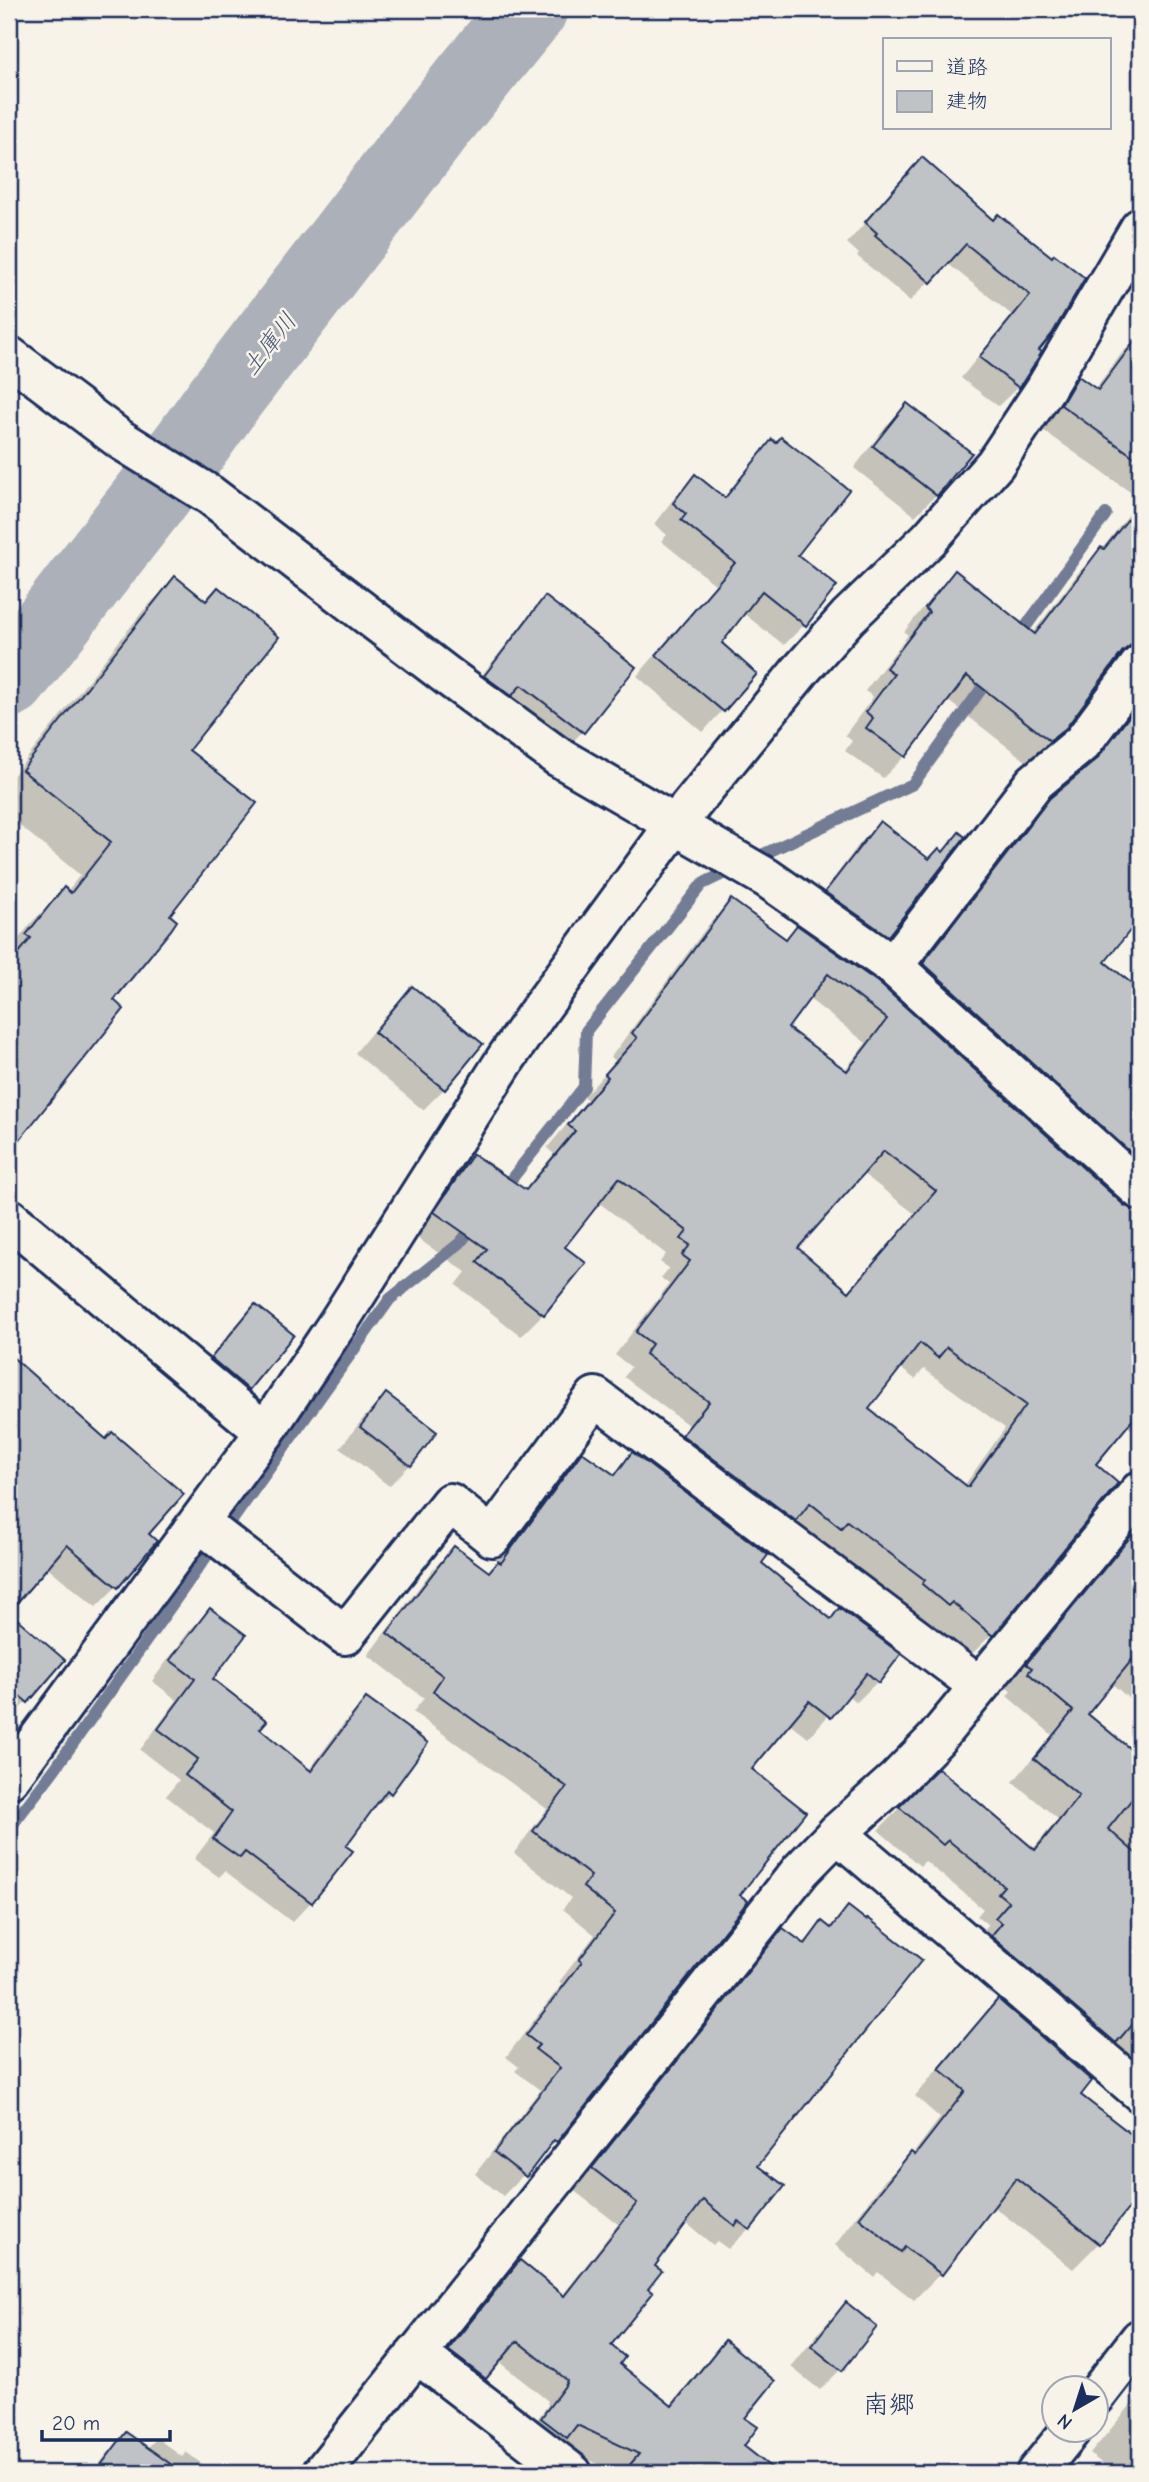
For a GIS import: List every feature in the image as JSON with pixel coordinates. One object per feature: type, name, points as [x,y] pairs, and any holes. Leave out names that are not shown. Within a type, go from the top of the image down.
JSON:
[{"type":"street","points":[[9,1779],[265,1432],[338,1323],[507,1057],[674,826],[808,662],[848,617],[929,539],[995,464],[1045,389],[1140,228]]},
{"type":"street","points":[[9,356],[121,440],[210,495],[450,678],[547,748],[674,826],[767,878],[893,966],[1140,1190]]},
{"type":"street","points":[[893,966],[1034,782],[1082,743],[1140,665]]},
{"type":"street","points":[[9,1218],[265,1432]]},
{"type":"street","points":[[199,1522],[345,1635],[450,1503],[492,1537],[595,1397],[979,1686]]},
{"type":"street","points":[[322,2473],[801,1871],[936,1739],[1140,1491]]},
{"type":"street","points":[[837,1833],[1140,2092]]},
{"type":"street","points":[[1110,2379],[1140,2339]]},
{"type":"street","points":[[416,2353],[572,2473]]},
{"type":"street","points":[[1037,2473],[1060,2444]]},
{"type":"building","points":[[922,157],[993,220],[998,214],[1052,257],[1054,254],[1085,278],[1052,334],[1039,350],[1042,352],[1019,388],[979,357],[1030,295],[966,244],[931,283],[875,235],[877,233],[865,222]]},
{"type":"building","points":[[1140,334],[1140,461],[1061,405],[1078,376],[1098,390]]},
{"type":"building","points":[[907,403],[972,453],[937,496],[873,446]]},
{"type":"building","points":[[781,437],[849,490],[798,555],[837,586],[806,626],[762,591],[722,643],[757,674],[724,712],[656,655],[735,563],[681,520],[686,514],[673,503],[695,474],[725,498],[772,439],[776,443]]},
{"type":"building","points":[[1140,504],[1140,644],[1131,645],[1122,652],[1066,728],[1050,741],[967,676],[906,757],[866,728],[873,718],[866,712],[894,674],[886,668],[929,612],[925,608],[955,570],[1035,634],[1101,547],[1104,549]]},
{"type":"building","points":[[175,576],[206,601],[218,587],[279,637],[189,750],[257,803],[170,915],[177,921],[171,930],[114,1000],[124,1009],[9,1153],[9,965],[31,938],[26,935],[64,887],[71,893],[111,842],[22,770]]},
{"type":"building","points":[[545,596],[636,667],[584,733],[521,685],[512,696],[484,676]]},
{"type":"building","points":[[1134,710],[1140,715],[1140,918],[1105,962],[1140,990],[1140,1161],[923,963],[1050,798],[1096,760]]},
{"type":"building","points":[[880,821],[929,859],[939,848],[943,852],[959,832],[965,837],[888,936],[825,892]]},
{"type":"building","points":[[731,899],[786,939],[797,925],[879,983],[1125,1206],[1140,1211],[1140,1411],[1096,1464],[1118,1483],[993,1636],[952,1602],[948,1606],[922,1584],[925,1580],[847,1521],[841,1528],[810,1503],[796,1521],[682,1435],[709,1402],[645,1354],[652,1344],[636,1332],[690,1261],[682,1255],[690,1245],[681,1239],[687,1231],[619,1178],[565,1247],[586,1263],[544,1315],[477,1262],[487,1249],[434,1212],[473,1154],[526,1190],[575,1131],[568,1125],[608,1077],[605,1074],[637,1038],[632,1033]],"holes":[[[828,974],[887,1019],[847,1071],[788,1028]],[[884,1151],[936,1191],[849,1292],[798,1248]],[[920,1343],[938,1358],[947,1347],[1026,1405],[968,1487],[869,1409]]]},
{"type":"building","points":[[412,986],[483,1044],[445,1090],[374,1032]]},
{"type":"building","points":[[255,1304],[294,1335],[249,1390],[211,1358]]},
{"type":"building","points":[[9,1354],[106,1439],[112,1432],[184,1494],[149,1534],[157,1541],[118,1588],[67,1545],[9,1612]]},
{"type":"building","points":[[386,1393],[437,1432],[411,1466],[360,1427]]},
{"type":"building","points":[[582,1452],[615,1475],[632,1452],[768,1555],[762,1563],[831,1619],[839,1608],[901,1654],[879,1683],[867,1673],[831,1718],[809,1701],[752,1769],[806,1812],[740,1895],[748,1901],[557,2142],[554,2140],[526,2177],[494,2152],[560,2068],[535,2049],[539,2045],[526,2035],[582,1962],[579,1960],[615,1913],[583,1887],[591,1876],[533,1831],[567,1787],[433,1691],[443,1676],[387,1633],[454,1546],[489,1572],[498,1561],[501,1563]]},
{"type":"building","points":[[1140,1525],[1140,1650],[1088,1714],[1140,1757],[1140,1789],[1108,1829],[1140,1857],[1140,2015],[1116,2043],[991,1936],[1002,1923],[995,1918],[1009,1902],[998,1893],[1004,1886],[948,1840],[943,1845],[899,1807],[938,1768],[1035,1850],[1079,1796],[1034,1759],[1073,1711],[1028,1673],[1032,1668],[1026,1664]]},
{"type":"building","points":[[210,1608],[246,1635],[213,1679],[267,1721],[260,1729],[311,1771],[366,1698],[428,1743],[391,1794],[387,1790],[346,1846],[353,1851],[312,1903],[245,1852],[240,1858],[213,1839],[232,1812],[185,1775],[198,1759],[158,1729],[195,1679],[170,1660]]},
{"type":"building","points":[[9,1612],[65,1660],[28,1703],[9,1687]]},
{"type":"building","points":[[848,1906],[922,1960],[758,2166],[785,2186],[750,2230],[738,2221],[735,2226],[703,2200],[655,2266],[662,2271],[648,2289],[653,2293],[611,2345],[625,2357],[620,2364],[672,2406],[725,2340],[775,2381],[745,2418],[758,2427],[744,2446],[778,2473],[623,2473],[639,2454],[577,2425],[567,2438],[541,2418],[567,2380],[517,2341],[486,2379],[448,2350],[520,2260],[564,2296],[637,2203],[592,2168],[783,1928],[805,1944],[822,1921],[831,1928]]},
{"type":"building","points":[[998,1999],[1092,2081],[1081,2095],[1140,2141],[1140,2194],[1100,2244],[1016,2178],[942,2275],[905,2247],[901,2252],[859,2218],[911,2152],[915,2155],[965,2091],[939,2069]]},
{"type":"building","points":[[846,2302],[877,2327],[842,2371],[811,2346]]},
{"type":"building","points":[[126,2432],[183,2473],[95,2473]]},
{"type":"waterway","name":"土庫川","points":[[9,679],[437,122],[529,9]]},
{"type":"waterway","points":[[1017,639],[1106,514]]},
{"type":"waterway","points":[[751,860],[913,784],[992,674]]},
{"type":"waterway","points":[[502,1191],[584,1087],[586,1031],[702,884],[735,868]]},
{"type":"waterway","points":[[9,1829],[54,1770],[390,1299],[460,1243],[475,1224]]},
{"type":"district","name":"南郷","points":[[889,2404]]}]
